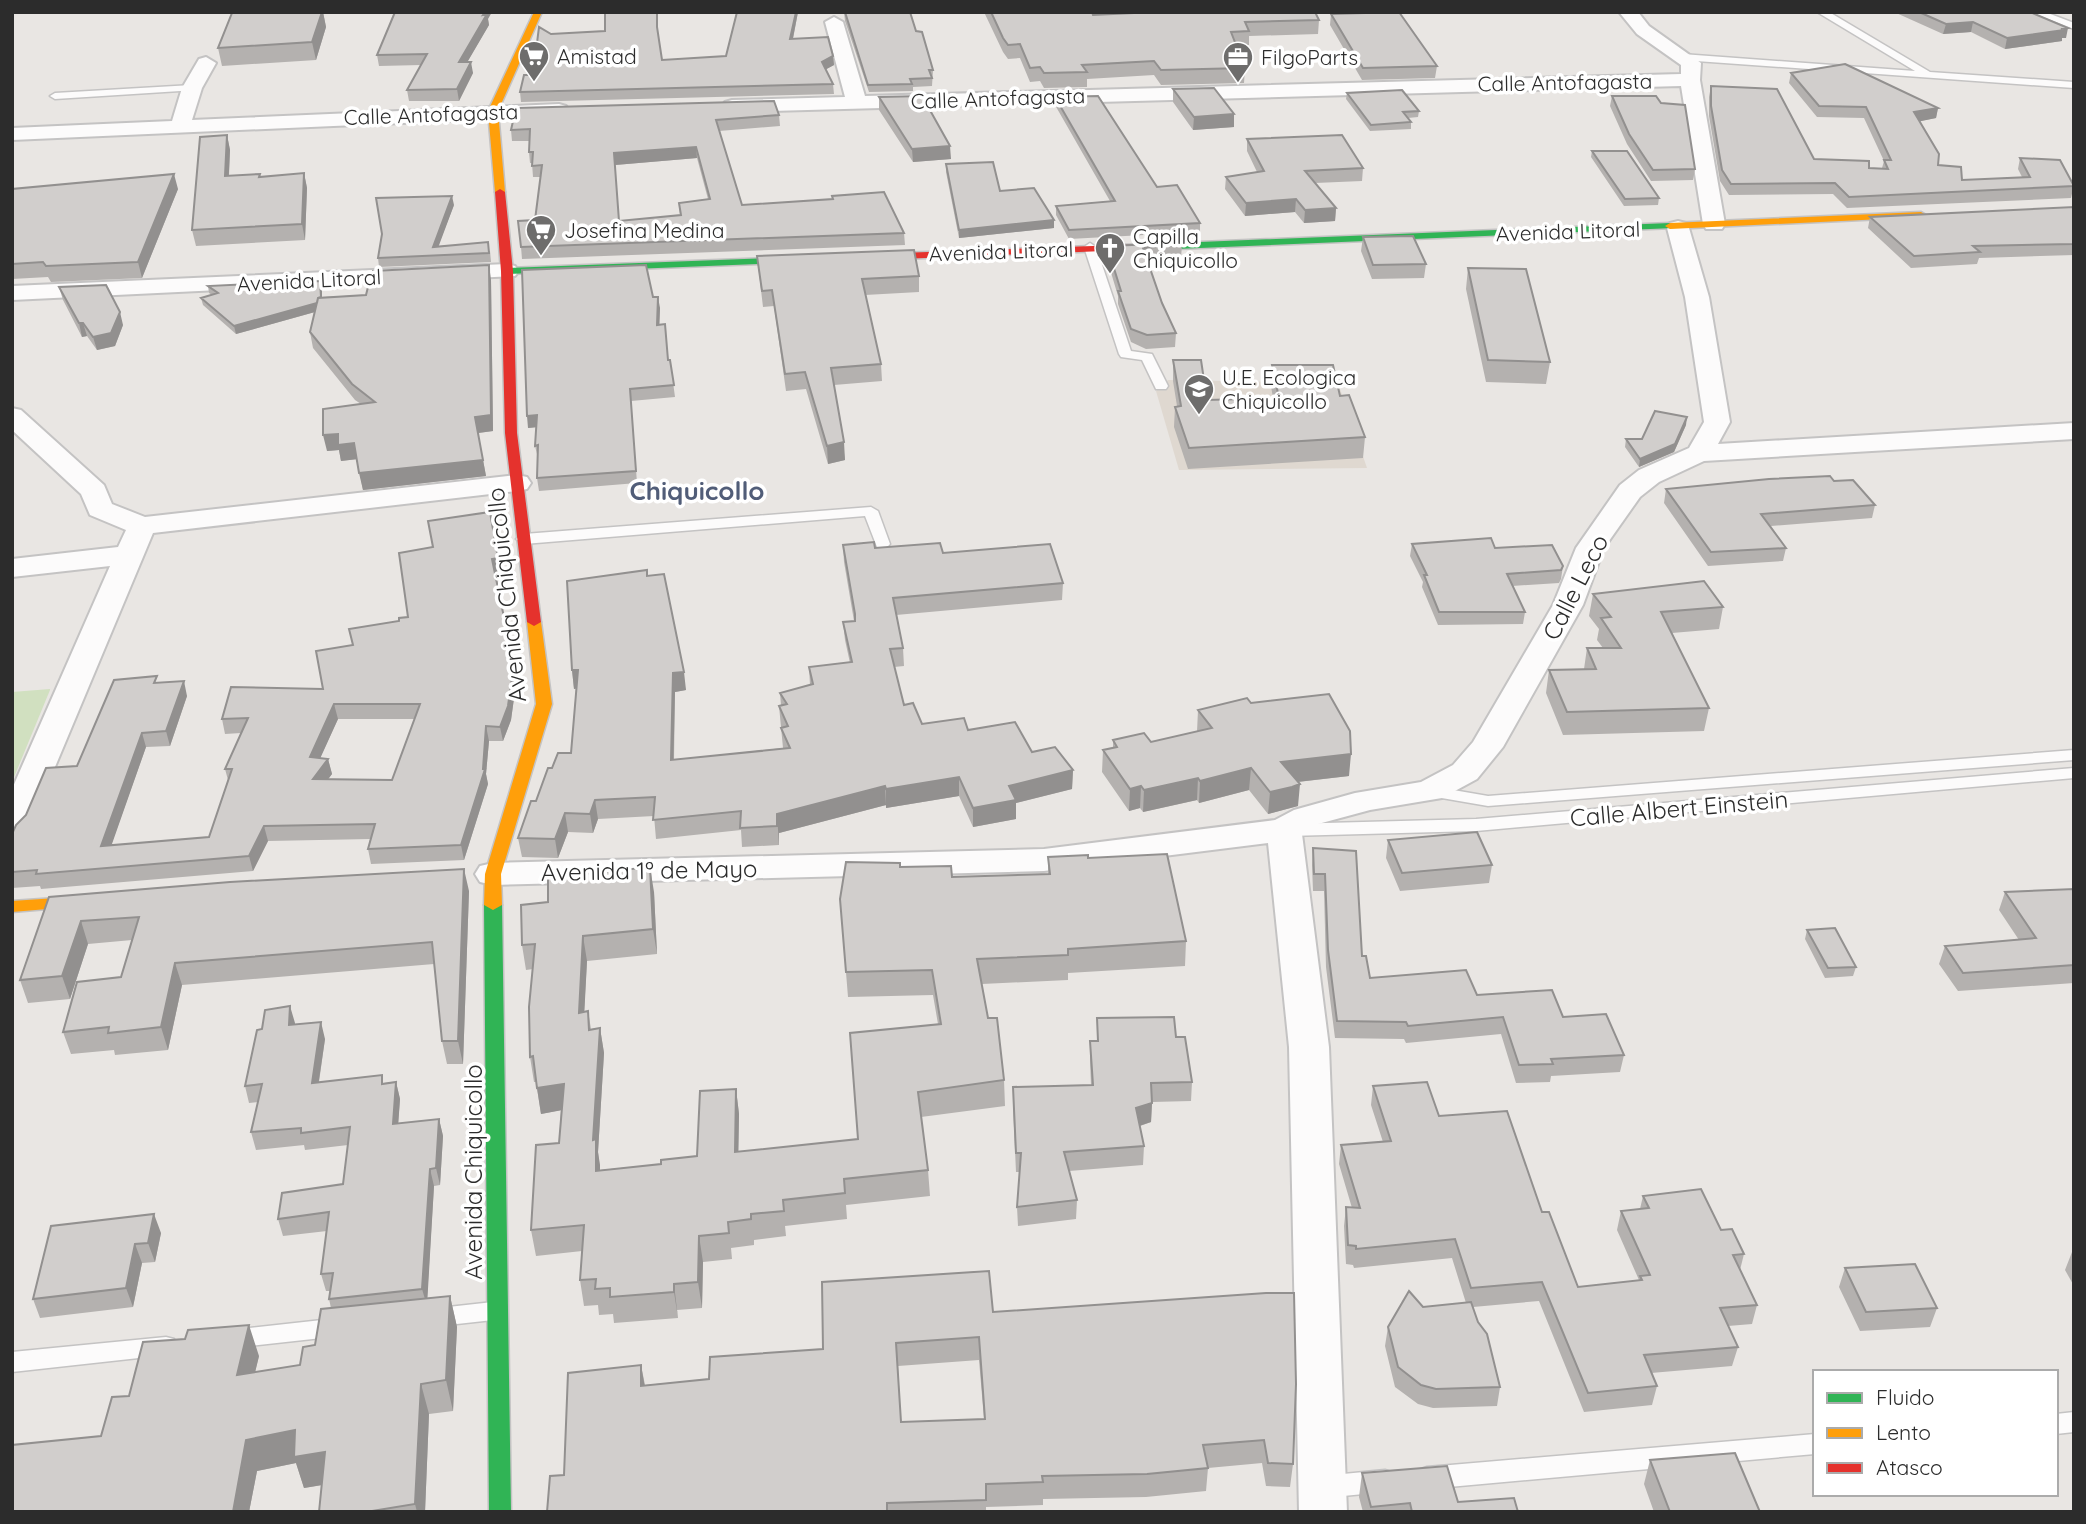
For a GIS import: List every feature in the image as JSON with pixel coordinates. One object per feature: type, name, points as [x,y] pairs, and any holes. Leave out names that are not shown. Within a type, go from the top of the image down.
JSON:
[{"type":"main road","name":"Avenida Chiquicollo","points":[[500,1512],[487,874],[544,704],[510,433],[507,271],[494,111],[538,12]]},
{"type":"main road","name":"Avenida Litoral","points":[[507,271],[1090,247],[1678,228],[1937,214]]},
{"type":"main road","points":[[12,907],[121,898]]},
{"type":"street","points":[[1628,12],[1643,30],[1691,63],[1690,80],[1714,225]]},
{"type":"street","points":[[834,22],[857,103]]},
{"type":"street","points":[[180,126],[192,88],[205,63]]},
{"type":"street","name":"Calle Antofagasta","points":[[717,106],[1690,80]]},
{"type":"street","name":"Calle Antofagasta","points":[[12,134],[577,109]]},
{"type":"street","points":[[1678,228],[1697,297],[1717,422],[1699,453]]},
{"type":"street","name":"Avenida Litoral","points":[[12,293],[507,271]]},
{"type":"street","points":[[12,416],[94,491],[100,509],[142,526],[517,482]]},
{"type":"street","points":[[1699,453],[2074,431]]},
{"type":"street","name":"Calle Leco","points":[[1430,791],[1465,772],[1487,747],[1568,605],[1590,548],[1630,491],[1648,476],[1699,453]]},
{"type":"street","points":[[12,829],[142,526]]},
{"type":"street","points":[[12,568],[128,555]]},
{"type":"street","name":"Avenida 1º de Mayo","points":[[487,874],[1044,859],[1284,830],[1306,817],[1367,800],[1430,791]]},
{"type":"street","points":[[1284,830],[1309,1047],[1323,1499]]},
{"type":"lane","points":[[1822,12],[1930,75]]},
{"type":"lane","points":[[2036,12],[2074,26]]},
{"type":"lane","points":[[1682,57],[2074,85]]},
{"type":"lane","points":[[55,96],[192,88]]},
{"type":"lane","points":[[1090,247],[1126,354],[1147,357],[1161,386]]},
{"type":"lane","points":[[524,539],[871,510],[882,544]]},
{"type":"lane","name":"Calle Albert Einstein","points":[[1430,791],[1488,801],[2074,755]]},
{"type":"lane","name":"Calle Albert Einstein","points":[[1284,830],[1476,825],[2074,773]]},
{"type":"lane","points":[[414,1320],[496,1311]]},
{"type":"lane","points":[[12,1362],[358,1325]]},
{"type":"lane","points":[[1323,1499],[1813,1444]]},
{"type":"shaded area","points":[[1168,380],[1338,383],[1367,468],[1179,470],[1156,391]]},
{"type":"green space","points":[[50,690],[12,782],[12,692]]},
{"type":"building","points":[[322,12],[312,42],[218,48],[232,13]]},
{"type":"building","points":[[395,12],[487,14],[459,62],[471,62],[457,89],[407,90],[427,54],[377,55]]},
{"type":"building","points":[[605,12],[657,12],[662,60],[726,56],[737,12],[796,12],[790,39],[828,37],[833,56],[822,62],[833,84],[520,92],[524,75],[533,75],[539,27],[551,34],[605,31]]},
{"type":"building","points":[[845,12],[910,12],[916,31],[922,32],[933,70],[929,70],[932,78],[910,79],[912,84],[868,85]]},
{"type":"building","points":[[991,12],[1092,12],[1093,15],[1155,12],[1315,12],[1319,20],[1245,22],[1249,31],[1231,32],[1245,68],[1161,70],[1154,61],[1082,65],[1087,72],[1044,73],[1040,67],[1030,68],[1020,44],[1008,45]]},
{"type":"building","points":[[1399,12],[1437,66],[1363,68],[1331,14]]},
{"type":"building","points":[[1919,12],[2030,12],[2068,28],[2007,38],[1973,22],[1946,24]]},
{"type":"building","points":[[1845,64],[1938,108],[1914,112],[1939,154],[1938,165],[1961,167],[1962,180],[2030,177],[2020,158],[2060,160],[2074,186],[1849,197],[1835,183],[1731,184],[1722,170],[1711,106],[1711,86],[1777,89],[1814,159],[1869,161],[1869,168],[1888,169],[1884,160],[1891,160],[1866,107],[1819,106],[1791,73]]},
{"type":"building","points":[[1214,88],[1234,114],[1194,117],[1173,89]]},
{"type":"building","points":[[1402,90],[1419,111],[1403,112],[1411,122],[1371,125],[1347,93]]},
{"type":"building","points":[[922,96],[950,146],[912,149],[879,97]]},
{"type":"building","points":[[1098,96],[1157,187],[1177,185],[1200,223],[1069,230],[1056,206],[1115,201],[1055,97]]},
{"type":"building","points":[[1612,96],[1656,96],[1661,103],[1685,105],[1695,169],[1653,170],[1629,134]]},
{"type":"building","points":[[774,101],[779,115],[716,120],[742,205],[833,199],[832,196],[884,192],[904,233],[521,247],[518,221],[535,220],[542,165],[532,166],[533,152],[529,152],[530,129],[511,130],[516,108]],"holes":[[[696,147],[710,199],[679,203],[681,215],[619,221],[614,153]]]},
{"type":"building","points":[[227,135],[225,176],[260,174],[259,177],[304,173],[302,224],[192,230],[200,137]]},
{"type":"building","points":[[1342,135],[1363,168],[1305,171],[1336,208],[1305,210],[1296,199],[1246,203],[1226,177],[1264,171],[1247,139]]},
{"type":"building","points":[[1592,151],[1627,151],[1659,198],[1625,199]]},
{"type":"building","points":[[993,162],[1000,191],[1034,188],[1054,220],[959,230],[946,164]]},
{"type":"building","points":[[174,174],[138,262],[46,266],[43,262],[12,264],[12,189]]},
{"type":"building","points":[[452,196],[433,247],[488,242],[489,253],[378,258],[382,234],[376,198]]},
{"type":"building","points":[[2074,207],[2074,244],[1973,246],[1980,252],[1914,256],[1870,217]]},
{"type":"building","points":[[1413,236],[1426,264],[1373,265],[1363,237]]},
{"type":"building","points":[[1182,245],[1143,248],[1162,303],[1176,333],[1147,335],[1131,329],[1107,246]]},
{"type":"building","points":[[914,250],[919,276],[862,279],[881,364],[831,368],[844,442],[827,446],[805,372],[785,374],[772,290],[762,291],[757,256]]},
{"type":"building","points":[[489,265],[491,415],[475,417],[483,460],[359,473],[354,443],[338,445],[338,434],[323,435],[323,409],[375,402],[352,384],[310,332],[318,298],[366,295],[368,287],[371,287],[373,271]]},
{"type":"building","points":[[646,265],[653,297],[658,297],[657,325],[665,324],[668,360],[674,385],[630,389],[636,471],[537,478],[537,415],[527,416],[522,270]]},
{"type":"building","points":[[1468,268],[1526,269],[1550,362],[1488,360]]},
{"type":"building","points":[[320,281],[321,297],[317,303],[234,326],[201,298],[218,293],[208,286]]},
{"type":"building","points":[[106,285],[120,312],[111,333],[93,337],[83,323],[79,323],[59,287]]},
{"type":"building","points":[[1173,360],[1201,360],[1207,400],[1279,398],[1272,365],[1333,365],[1340,396],[1349,395],[1365,437],[1189,448],[1175,407],[1181,406]]},
{"type":"building","points":[[1655,411],[1687,417],[1675,444],[1640,459],[1626,439],[1642,439]]},
{"type":"building","points":[[1830,476],[1834,481],[1853,480],[1875,505],[1761,514],[1786,548],[1711,552],[1666,489],[1769,479]]},
{"type":"building","points":[[490,512],[498,558],[492,559],[507,632],[512,677],[508,706],[500,727],[486,726],[485,769],[461,845],[368,849],[375,824],[264,826],[249,856],[36,874],[37,870],[12,872],[12,834],[16,825],[26,815],[46,768],[77,766],[114,680],[157,676],[154,683],[184,681],[166,731],[142,733],[101,846],[209,837],[232,769],[225,769],[248,718],[222,719],[231,687],[323,689],[316,651],[353,645],[349,629],[399,621],[399,618],[408,617],[399,553],[433,547],[428,521]],"holes":[[[334,704],[420,704],[392,780],[313,779],[328,759],[310,757]]]},
{"type":"building","points":[[1491,538],[1495,548],[1552,545],[1563,566],[1561,570],[1507,574],[1525,612],[1439,612],[1424,575],[1427,575],[1412,544]]},
{"type":"building","points":[[874,542],[875,548],[940,543],[943,553],[1050,544],[1063,583],[893,598],[903,648],[890,649],[904,705],[913,703],[922,724],[964,718],[968,730],[1015,722],[1032,752],[1055,747],[1073,770],[1009,786],[1016,800],[973,808],[959,777],[886,789],[885,786],[777,814],[777,826],[740,828],[741,811],[653,820],[655,797],[595,800],[590,814],[565,813],[555,839],[518,838],[531,801],[536,801],[548,768],[552,768],[558,753],[571,753],[578,670],[572,670],[567,581],[647,570],[647,576],[664,574],[684,672],[673,673],[671,760],[790,748],[781,728],[788,726],[779,706],[787,704],[780,693],[813,684],[809,667],[852,662],[843,622],[855,621],[855,614],[843,545]]},
{"type":"building","points":[[1704,581],[1723,607],[1661,612],[1709,708],[1567,712],[1549,670],[1596,669],[1587,648],[1621,648],[1601,618],[1611,617],[1593,594]]},
{"type":"building","points":[[1329,694],[1350,731],[1351,754],[1281,762],[1300,784],[1292,787],[1270,792],[1251,768],[1200,781],[1198,778],[1144,790],[1141,786],[1130,789],[1103,750],[1117,747],[1113,740],[1144,733],[1151,742],[1212,728],[1198,710],[1247,698],[1251,703]]},
{"type":"building","points":[[1477,832],[1492,865],[1402,873],[1388,840]]},
{"type":"building","points":[[1313,848],[1356,851],[1362,956],[1366,956],[1370,978],[1466,970],[1477,995],[1552,990],[1563,1017],[1606,1014],[1624,1055],[1551,1059],[1553,1064],[1519,1065],[1503,1017],[1408,1026],[1406,1022],[1337,1021],[1328,950],[1325,874],[1314,874]]},
{"type":"building","points":[[1167,854],[1186,941],[1068,949],[1068,955],[977,959],[988,1018],[997,1018],[1004,1080],[918,1092],[928,1170],[844,1179],[845,1193],[783,1200],[784,1211],[751,1214],[751,1219],[728,1222],[729,1233],[699,1236],[698,1282],[674,1284],[674,1292],[610,1297],[610,1288],[595,1289],[596,1279],[580,1280],[584,1225],[531,1230],[536,1145],[559,1143],[564,1084],[537,1088],[533,1056],[530,1057],[529,1007],[535,944],[522,945],[521,905],[548,902],[548,878],[650,867],[653,929],[583,936],[579,1013],[588,1011],[589,1030],[600,1028],[593,1140],[596,1139],[596,1171],[661,1164],[661,1160],[697,1156],[700,1091],[736,1089],[735,1152],[858,1139],[850,1033],[941,1024],[932,970],[846,972],[840,899],[846,862],[900,863],[900,867],[951,866],[952,877],[1050,874],[1048,857]]},
{"type":"building","points":[[464,869],[458,1041],[442,1041],[432,942],[175,963],[161,1027],[108,1033],[109,1027],[63,1032],[77,982],[121,977],[139,917],[81,921],[62,976],[20,980],[49,897],[230,882]]},
{"type":"building","points":[[2074,889],[2074,965],[1963,973],[1945,946],[2036,938],[2005,892]]},
{"type":"building","points":[[1835,928],[1856,967],[1828,968],[1807,930]]},
{"type":"building","points":[[290,1006],[289,1025],[321,1022],[312,1083],[382,1075],[382,1084],[396,1082],[393,1124],[439,1119],[436,1168],[430,1169],[422,1289],[329,1299],[333,1273],[321,1274],[329,1212],[278,1219],[282,1193],[343,1184],[350,1127],[301,1133],[301,1128],[251,1132],[262,1084],[245,1086],[257,1030],[262,1029],[265,1010]]},
{"type":"building","points":[[1174,1017],[1176,1037],[1185,1037],[1192,1082],[1151,1083],[1152,1103],[1136,1108],[1144,1146],[1064,1152],[1077,1200],[1017,1207],[1021,1153],[1016,1153],[1013,1087],[1093,1085],[1090,1041],[1098,1041],[1097,1018]]},
{"type":"building","points":[[1427,1082],[1439,1116],[1507,1111],[1542,1212],[1549,1212],[1578,1287],[1642,1280],[1640,1276],[1650,1275],[1621,1211],[1649,1208],[1643,1196],[1701,1189],[1721,1230],[1732,1229],[1744,1254],[1733,1255],[1757,1305],[1720,1308],[1738,1347],[1644,1355],[1657,1386],[1588,1393],[1542,1282],[1471,1288],[1455,1239],[1356,1249],[1356,1246],[1348,1245],[1346,1207],[1360,1208],[1341,1145],[1391,1141],[1373,1086]]},
{"type":"building","points":[[154,1214],[148,1243],[135,1244],[126,1288],[33,1299],[51,1226]]},
{"type":"building","points":[[1915,1264],[1937,1308],[1866,1312],[1845,1268]]},
{"type":"building","points":[[989,1271],[993,1312],[1294,1293],[1296,1384],[1293,1464],[1268,1463],[1264,1440],[1203,1445],[1208,1468],[1147,1474],[1042,1476],[1043,1482],[986,1484],[986,1500],[887,1503],[887,1512],[547,1512],[550,1476],[564,1475],[568,1373],[641,1365],[641,1386],[709,1379],[710,1357],[823,1349],[822,1282]],"holes":[[[979,1337],[985,1419],[901,1422],[896,1343]]]},
{"type":"building","points":[[1409,1291],[1423,1307],[1471,1302],[1478,1322],[1487,1334],[1500,1387],[1436,1389],[1421,1385],[1398,1367],[1388,1327]]},
{"type":"building","points":[[450,1296],[446,1380],[421,1384],[415,1504],[366,1512],[319,1512],[325,1452],[294,1457],[295,1430],[246,1440],[233,1512],[12,1512],[12,1445],[101,1436],[112,1397],[129,1396],[143,1342],[185,1339],[188,1330],[249,1325],[237,1375],[300,1365],[303,1347],[315,1345],[321,1309]]},
{"type":"building","points":[[1735,1453],[1760,1512],[1670,1512],[1650,1460]]},
{"type":"building","points":[[1447,1466],[1458,1502],[1514,1498],[1518,1512],[1412,1512],[1410,1503],[1371,1507],[1362,1473]]},
{"type":"traffic: fast","points":[[1176,246],[1670,226]]},
{"type":"traffic: fast","points":[[507,271],[900,256]]},
{"type":"traffic: fast","points":[[493,905],[500,1512]]},
{"type":"traffic: slow","points":[[500,192],[493,111],[538,12]]},
{"type":"traffic: slow","points":[[1670,226],[1921,215]]},
{"type":"traffic: slow","points":[[493,905],[493,874],[544,704],[534,622]]},
{"type":"traffic: slow","points":[[12,907],[100,900]]},
{"type":"traffic: jam","points":[[500,192],[507,271],[511,433],[534,622]]},
{"type":"traffic: jam","points":[[900,256],[1176,246]]},
{"type":"place","name":"Amistad","points":[[534,83]]},
{"type":"place","name":"FilgoParts","points":[[1238,84]]},
{"type":"place","name":"Josefina Medina","points":[[541,257]]},
{"type":"place","name":"Capilla Chiquicollo","points":[[1110,275]]},
{"type":"place","name":"U.E. Ecologica Chiquicollo","points":[[1199,416]]},
{"type":"district","name":"Chiquicollo","points":[[697,490]]}]
